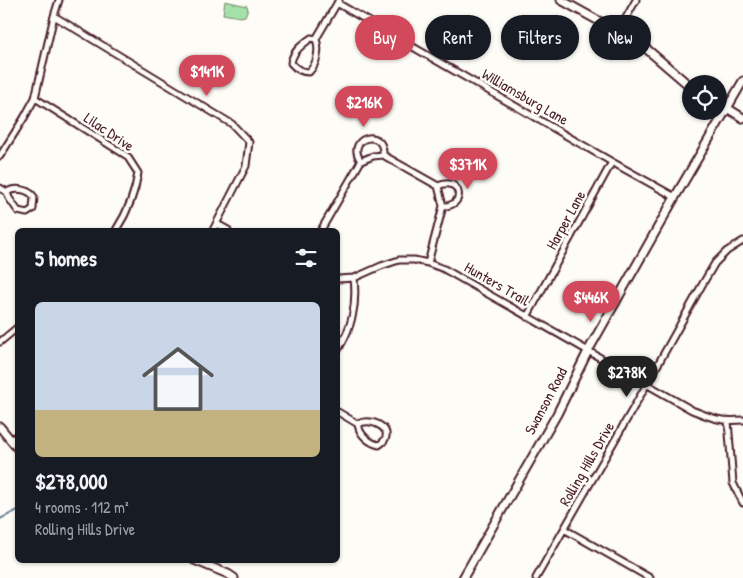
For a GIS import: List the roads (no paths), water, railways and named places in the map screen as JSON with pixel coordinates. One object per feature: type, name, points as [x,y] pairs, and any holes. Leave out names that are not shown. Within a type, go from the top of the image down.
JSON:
[{"type":"street","points":[[0,156],[35,98],[59,0]]},
{"type":"street","points":[[560,0],[589,16]]},
{"type":"street","points":[[628,15],[636,0]]},
{"type":"street","points":[[316,39],[338,2]]},
{"type":"street","name":"Williamsburg Lane","points":[[338,2],[675,197]]},
{"type":"street","points":[[54,16],[232,124],[249,142],[246,166],[214,228]]},
{"type":"street","points":[[311,38],[316,39],[319,46],[314,67],[309,72],[303,72],[295,68],[292,63],[292,57],[296,50],[311,38]]},
{"type":"street","points":[[651,54],[682,80]]},
{"type":"street","name":"Swanson Road","points":[[727,108],[743,81]]},
{"type":"street","name":"Lilac Drive","points":[[35,98],[128,156],[138,173],[136,186],[125,217],[117,228]]},
{"type":"street","points":[[727,108],[743,118]]},
{"type":"street","name":"Swanson Road","points":[[463,578],[557,414],[588,351],[720,120]]},
{"type":"street","points":[[361,161],[356,151],[361,140],[366,138],[372,138],[381,144],[383,149],[382,155]]},
{"type":"street","points":[[322,228],[361,161],[373,156],[382,155],[438,186],[443,206],[428,263]]},
{"type":"street","name":"Harper Lane","points":[[527,317],[612,162]]},
{"type":"street","points":[[438,186],[445,183],[452,184],[457,189],[458,196],[456,202],[450,206],[443,206]]},
{"type":"street","points":[[0,188],[7,192],[18,211],[28,213],[33,209],[34,197],[31,192],[22,190],[10,190],[7,192]]},
{"type":"street","points":[[217,224],[224,228]]},
{"type":"street","name":"Rolling Hills Drive","points":[[536,578],[715,263],[727,251],[743,241]]},
{"type":"street","name":"Hunters Trail","points":[[340,279],[354,278],[400,260],[428,263],[444,269],[692,410],[712,418],[728,421],[743,420]]},
{"type":"street","points":[[340,346],[347,334],[353,314],[356,295],[354,278]]},
{"type":"street","points":[[0,342],[15,330]]},
{"type":"street","points":[[340,413],[358,424],[359,430],[371,444],[379,445],[384,442],[386,431],[378,423],[363,422],[358,424]]},
{"type":"street","points":[[728,421],[733,483],[743,502]]},
{"type":"street","points":[[0,427],[15,445]]},
{"type":"street","points":[[11,440],[15,437]]},
{"type":"street","points":[[564,529],[650,578]]},
{"type":"street","points":[[201,563],[234,578]]},
{"type":"waterway","points":[[0,519],[15,512]]}]
